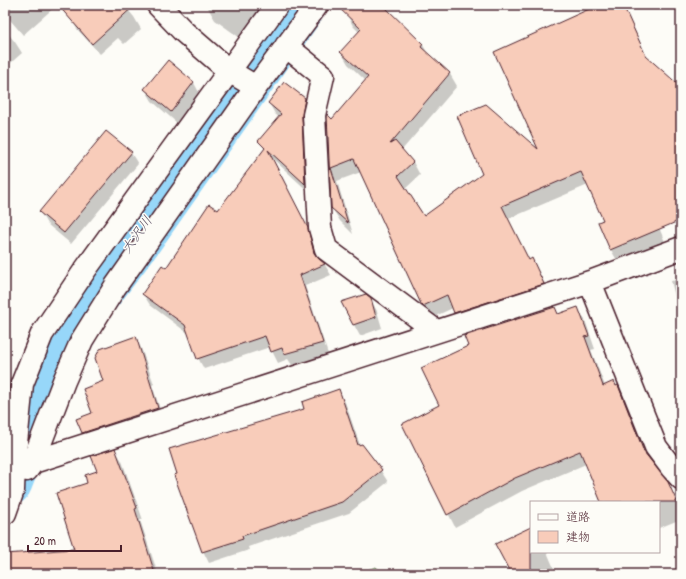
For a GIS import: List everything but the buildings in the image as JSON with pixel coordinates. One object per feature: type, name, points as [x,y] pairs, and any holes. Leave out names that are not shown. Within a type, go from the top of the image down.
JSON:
[{"type":"street","points":[[158,5],[184,32],[229,71],[256,87]]},
{"type":"street","points":[[13,490],[13,383],[42,334],[89,263],[277,5]]},
{"type":"street","points":[[5,513],[13,490],[33,462],[64,380],[82,340],[115,287],[256,87],[317,5]]},
{"type":"street","points":[[286,46],[323,76],[314,115],[320,228],[326,249],[436,331]]},
{"type":"street","points":[[33,462],[590,282],[681,248]]},
{"type":"street","points":[[590,282],[656,447],[681,478]]},
{"type":"green space","points":[[376,567],[384,574],[355,574]]},
{"type":"waterway","name":"大沢川","points":[[5,480],[46,375],[80,310],[135,237],[298,5]]}]
